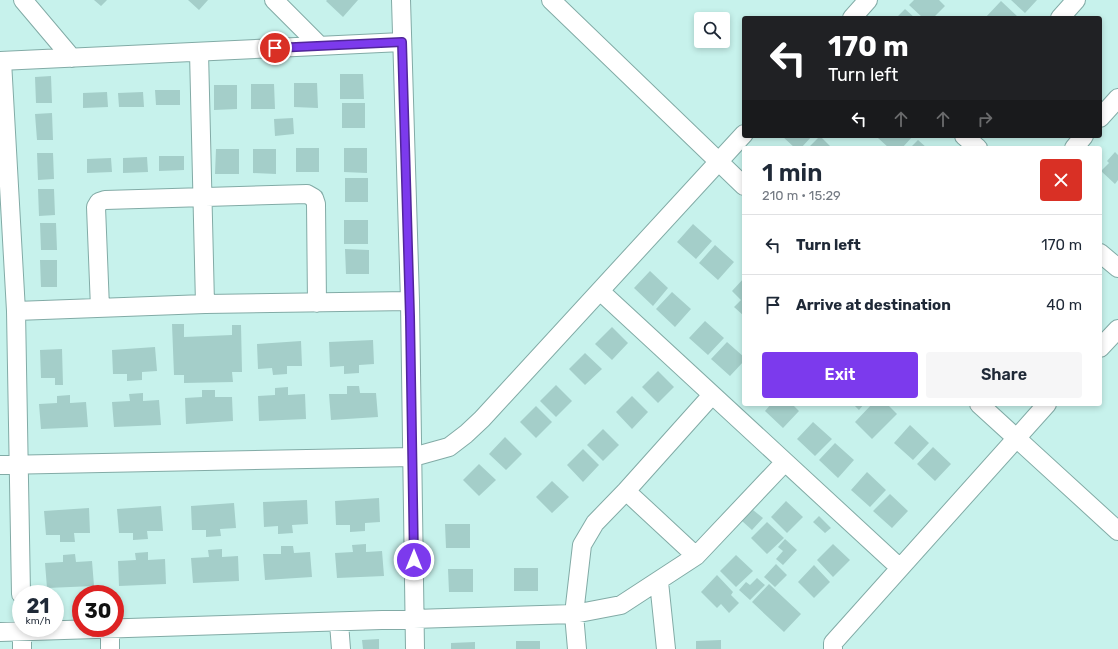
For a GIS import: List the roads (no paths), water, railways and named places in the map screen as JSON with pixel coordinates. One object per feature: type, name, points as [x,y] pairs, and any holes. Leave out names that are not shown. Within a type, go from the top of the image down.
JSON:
[{"type":"street","points":[[23,0],[72,58]]},
{"type":"street","points":[[274,0],[320,46]]},
{"type":"street","points":[[401,0],[410,301],[415,649]]},
{"type":"street","points":[[551,0],[742,184]]},
{"type":"street","points":[[854,16],[868,0]]},
{"type":"street","points":[[1062,16],[1076,0]]},
{"type":"street","points":[[21,585],[16,311],[1,61],[402,42]]},
{"type":"street","points":[[198,52],[205,304]]},
{"type":"street","points":[[1102,116],[1118,98]]},
{"type":"street","points":[[0,465],[413,457],[449,447],[466,434],[742,136]]},
{"type":"street","points":[[966,138],[976,146]]},
{"type":"street","points":[[1076,146],[1082,138]]},
{"type":"street","points":[[100,308],[96,207],[99,202],[105,200],[307,194],[314,198],[316,204],[317,303]]},
{"type":"street","points":[[1102,255],[1118,268]]},
{"type":"street","points":[[600,291],[784,463],[900,568]]},
{"type":"street","points":[[16,311],[205,304],[410,301]]},
{"type":"street","points":[[1102,346],[1118,329]]},
{"type":"street","points":[[577,649],[574,614],[582,545],[594,523],[626,491],[712,395]]},
{"type":"street","points":[[981,406],[1118,531]]},
{"type":"street","points":[[833,649],[833,643],[1015,437],[1045,406]]},
{"type":"street","points":[[124,628],[339,623],[414,618],[574,614],[621,606],[696,556],[784,463]]},
{"type":"street","points":[[626,491],[696,556]]},
{"type":"street","points":[[659,582],[666,649]]},
{"type":"street","points":[[339,623],[341,649]]},
{"type":"street","points":[[0,632],[12,630]]},
{"type":"street","points":[[22,637],[22,649]]},
{"type":"street","points":[[110,637],[110,649]]}]
